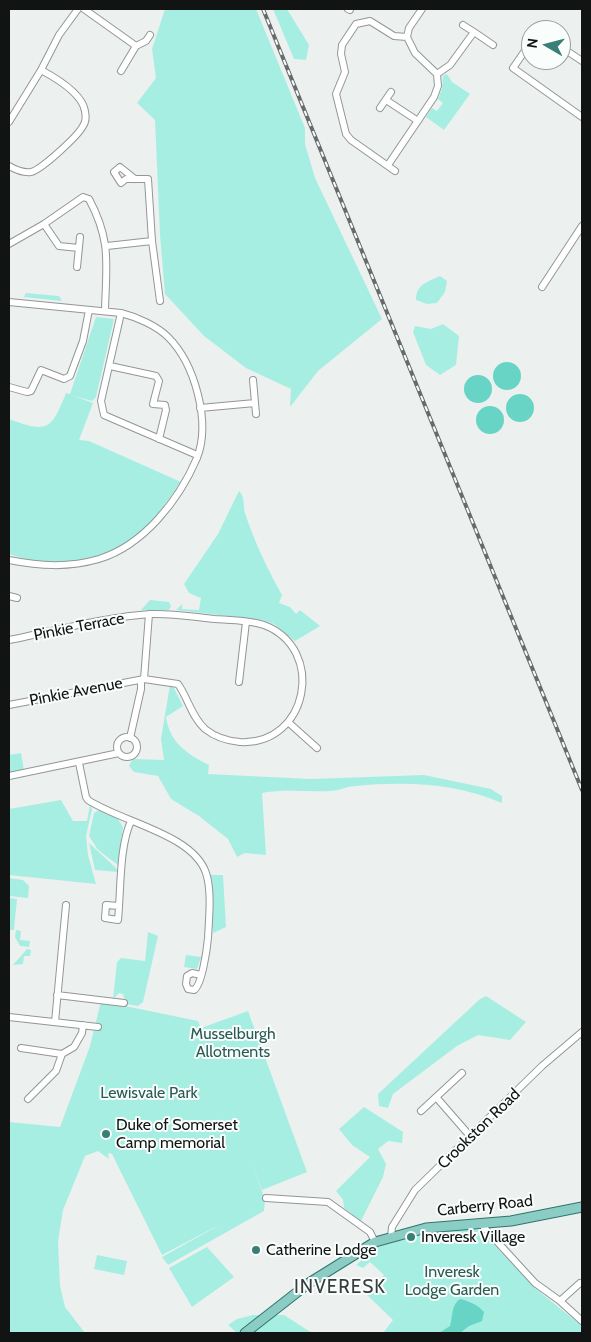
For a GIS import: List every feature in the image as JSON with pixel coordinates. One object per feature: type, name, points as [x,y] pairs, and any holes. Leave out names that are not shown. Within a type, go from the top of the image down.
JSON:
[{"type":"main road","name":"Carberry Road","points":[[245,1333],[309,1283],[375,1242],[434,1227],[511,1221],[582,1207]]},
{"type":"street","points":[[9,122],[41,70],[58,36],[78,9]]},
{"type":"street","points":[[84,9],[136,46]]},
{"type":"street","points":[[96,16],[101,9]]},
{"type":"street","points":[[422,9],[409,28],[407,37],[415,53],[438,74]]},
{"type":"street","points":[[395,171],[351,140],[346,134],[336,94],[345,72],[341,50],[353,27],[363,21],[373,22],[394,36],[407,37]]},
{"type":"street","points":[[463,25],[493,45]]},
{"type":"street","points":[[388,166],[436,92],[438,74],[450,65],[474,32]]},
{"type":"street","points":[[121,71],[136,46],[150,35]]},
{"type":"street","points":[[571,53],[582,61]]},
{"type":"street","points":[[521,57],[514,68],[582,117]]},
{"type":"street","points":[[9,166],[26,172],[39,168],[78,132],[85,121],[86,112],[80,101],[64,85],[41,70]]},
{"type":"street","points":[[380,108],[391,92]]},
{"type":"street","points":[[386,100],[418,121]]},
{"type":"street","points":[[136,179],[148,179],[150,182],[152,241],[160,301]]},
{"type":"street","points":[[9,244],[85,197],[97,214],[107,246],[105,312]]},
{"type":"street","points":[[44,224],[59,246],[79,248]]},
{"type":"street","points":[[542,287],[582,226]]},
{"type":"street","points":[[77,268],[80,237]]},
{"type":"street","points":[[107,246],[152,241]]},
{"type":"street","points":[[9,302],[122,314],[140,319],[169,338],[185,360],[194,380],[200,408],[201,430],[197,455],[179,493],[146,532],[125,547],[100,558],[66,565],[37,566],[9,560]]},
{"type":"street","points":[[9,387],[27,392],[31,391],[41,370],[64,379],[70,376],[83,341],[89,310]]},
{"type":"street","points":[[122,314],[102,409],[104,415],[197,455]]},
{"type":"street","points":[[110,366],[156,376],[158,381],[153,404],[165,405],[166,410],[159,439]]},
{"type":"street","points":[[253,380],[256,414]]},
{"type":"street","points":[[200,408],[255,403]]},
{"type":"street","points":[[9,596],[16,598]]},
{"type":"street","points":[[130,738],[141,689],[150,614]]},
{"type":"street","name":"Pinkie Terrace","points":[[9,640],[150,614],[262,624],[276,631],[291,645],[298,656],[303,678],[302,690],[297,710],[288,722]]},
{"type":"street","points":[[239,682],[246,622]]},
{"type":"street","name":"Pinkie Avenue","points":[[9,705],[142,680],[178,684],[190,710],[200,724],[223,739],[244,742],[265,739],[288,722]]},
{"type":"street","points":[[288,722],[317,748]]},
{"type":"street","points":[[9,776],[80,763],[119,753],[127,757],[135,753],[136,744],[130,738],[124,738],[119,741],[117,747],[119,753]]},
{"type":"street","points":[[80,763],[88,800],[182,845],[195,854],[202,865],[207,879],[208,930],[201,975]]},
{"type":"street","points":[[119,906],[126,833],[131,821]]},
{"type":"street","points":[[55,1022],[66,905]]},
{"type":"street","points":[[57,995],[121,1001]]},
{"type":"street","points":[[9,1017],[98,1027]]},
{"type":"street","points":[[21,1048],[62,1054],[74,1047],[82,1033],[83,1025]]},
{"type":"street","name":"Crookston Road","points":[[391,1237],[392,1227],[415,1190],[542,1066],[582,1032]]},
{"type":"street","points":[[28,1099],[56,1071],[62,1054]]},
{"type":"street","points":[[415,1105],[422,1113],[462,1073]]},
{"type":"street","points":[[436,1097],[470,1136]]},
{"type":"street","points":[[266,1198],[328,1202],[370,1232],[375,1242]]},
{"type":"street","points":[[481,1224],[535,1283],[560,1301],[582,1321]]},
{"type":"street","points":[[560,1301],[580,1283]]},
{"type":"green space","points":[[165,9],[256,9],[305,128],[305,144],[315,178],[382,319],[318,371],[290,407],[291,389],[246,368],[204,336],[165,294],[160,235],[155,120],[137,103],[156,78],[152,49]]},
{"type":"green space","points":[[273,9],[287,9],[309,45],[306,60],[294,59]]},
{"type":"green space","points":[[447,74],[452,82],[470,94],[444,130],[426,117],[432,108],[437,111],[443,103],[438,99],[442,89],[443,76]]},
{"type":"green space","points":[[440,276],[447,281],[445,292],[437,303],[427,304],[416,300],[420,287]]},
{"type":"green space","points":[[26,293],[59,296],[62,301],[24,297]]},
{"type":"green space","points":[[96,317],[114,319],[96,397],[92,401],[74,396],[93,403],[79,440],[89,441],[181,482],[151,522],[137,535],[121,546],[103,554],[65,562],[46,562],[9,554],[9,419],[40,427],[46,426],[51,422],[61,406],[66,393],[70,394]]},
{"type":"green space","points":[[443,324],[459,336],[456,365],[440,375],[426,365],[413,332],[415,326],[431,329]]},
{"type":"green space","points":[[239,491],[244,501],[245,513],[257,545],[282,595],[279,603],[290,607],[296,614],[300,610],[320,626],[295,641],[274,624],[262,620],[176,610],[182,604],[182,609],[199,610],[201,598],[189,593],[184,584],[218,534]]},
{"type":"green space","points":[[150,600],[169,602],[171,606],[169,610],[141,610]]},
{"type":"green space","points":[[170,685],[174,688],[183,706],[166,717],[171,734],[187,752],[209,765],[208,774],[311,779],[424,775],[491,789],[502,796],[502,803],[467,791],[412,784],[375,784],[330,791],[262,793],[266,855],[245,853],[237,857],[228,839],[199,816],[171,799],[158,776],[134,772],[129,766],[133,759],[164,760],[161,739]]},
{"type":"green space","points":[[21,753],[24,770],[9,773],[9,755]]},
{"type":"green space","points":[[61,800],[73,821],[87,821],[90,805],[92,809],[86,836],[88,855],[96,884],[9,875],[9,809]]},
{"type":"green space","points":[[99,810],[118,819],[123,827],[118,865],[98,850],[89,836],[94,813]]},
{"type":"green space","points":[[89,843],[116,868],[118,872],[95,870]]},
{"type":"green space","points":[[210,875],[223,875],[226,927],[213,933]]},
{"type":"green space","points":[[9,878],[23,880],[29,886],[28,898],[9,896]]},
{"type":"green space","points":[[9,898],[17,899],[14,930],[9,930]]},
{"type":"green space","points":[[16,930],[21,931],[20,940],[30,941],[29,947],[20,946],[15,937]]},
{"type":"green space","points":[[148,932],[158,936],[143,1002],[138,1006],[126,1004],[123,994],[119,993],[113,999],[117,962],[121,958],[145,961]]},
{"type":"green space","points":[[27,949],[31,950],[30,956],[24,956],[23,964],[13,965]]},
{"type":"green space","points":[[186,955],[201,957],[197,969],[184,967]]},
{"type":"green space","points":[[486,996],[526,1022],[510,1040],[478,1035],[457,1046],[393,1094],[388,1108],[379,1106],[378,1094],[480,999]]},
{"type":"green space","name":"Lewisvale Park","points":[[101,1001],[198,1021],[201,1028],[248,1011],[307,1172],[262,1190],[251,1160],[265,1200],[264,1211],[168,1265],[162,1257],[223,1223],[162,1255],[112,1154],[108,1153],[109,1159],[98,1151],[85,1156],[63,1210],[58,1241],[60,1286],[65,1307],[85,1333],[9,1333],[9,1122],[60,1127],[90,1046]]},
{"type":"green space","points":[[364,1107],[403,1132],[402,1143],[388,1141],[378,1149],[386,1164],[383,1177],[361,1221],[344,1208],[343,1200],[336,1191],[370,1157],[352,1145],[339,1129]]},
{"type":"green space","name":"Inveresk Lodge Garden","points":[[467,1229],[480,1230],[536,1289],[582,1326],[582,1333],[383,1333],[393,1320],[366,1294],[384,1275],[370,1262],[363,1268],[356,1265],[378,1245],[432,1232]]},
{"type":"green space","points":[[207,1247],[234,1277],[192,1307],[169,1268]]},
{"type":"green space","points":[[97,1255],[127,1261],[124,1275],[94,1269]]},
{"type":"green space","points":[[253,1315],[284,1315],[312,1333],[237,1333],[228,1325],[237,1319]]},
{"type":"shaded area","points":[[507,362],[517,366],[521,376],[517,386],[507,390],[497,386],[493,376],[497,366]]},
{"type":"shaded area","points":[[478,375],[488,379],[492,389],[488,399],[478,403],[468,399],[464,389],[468,379]]},
{"type":"shaded area","points":[[520,394],[530,398],[534,408],[530,418],[520,422],[510,418],[506,408],[510,398]]},
{"type":"shaded area","points":[[490,406],[500,410],[504,420],[500,430],[490,434],[480,430],[476,420],[480,410]]},
{"type":"shaded area","points":[[460,1299],[473,1304],[484,1312],[482,1321],[469,1326],[460,1333],[439,1333],[450,1326],[454,1307]]},
{"type":"railway","points":[[263,9],[582,790]]},
{"type":"place","name":"Duke of Somerset Camp memorial","points":[[106,1134]]},
{"type":"place","name":"Inveresk Village","points":[[411,1237]]},
{"type":"place","name":"Catherine Lodge","points":[[256,1250]]},
{"type":"district","name":"INVERESK","points":[[340,1287]]},
{"type":"park label","name":"Musselburgh Allotments","points":[[233,1043]]}]
